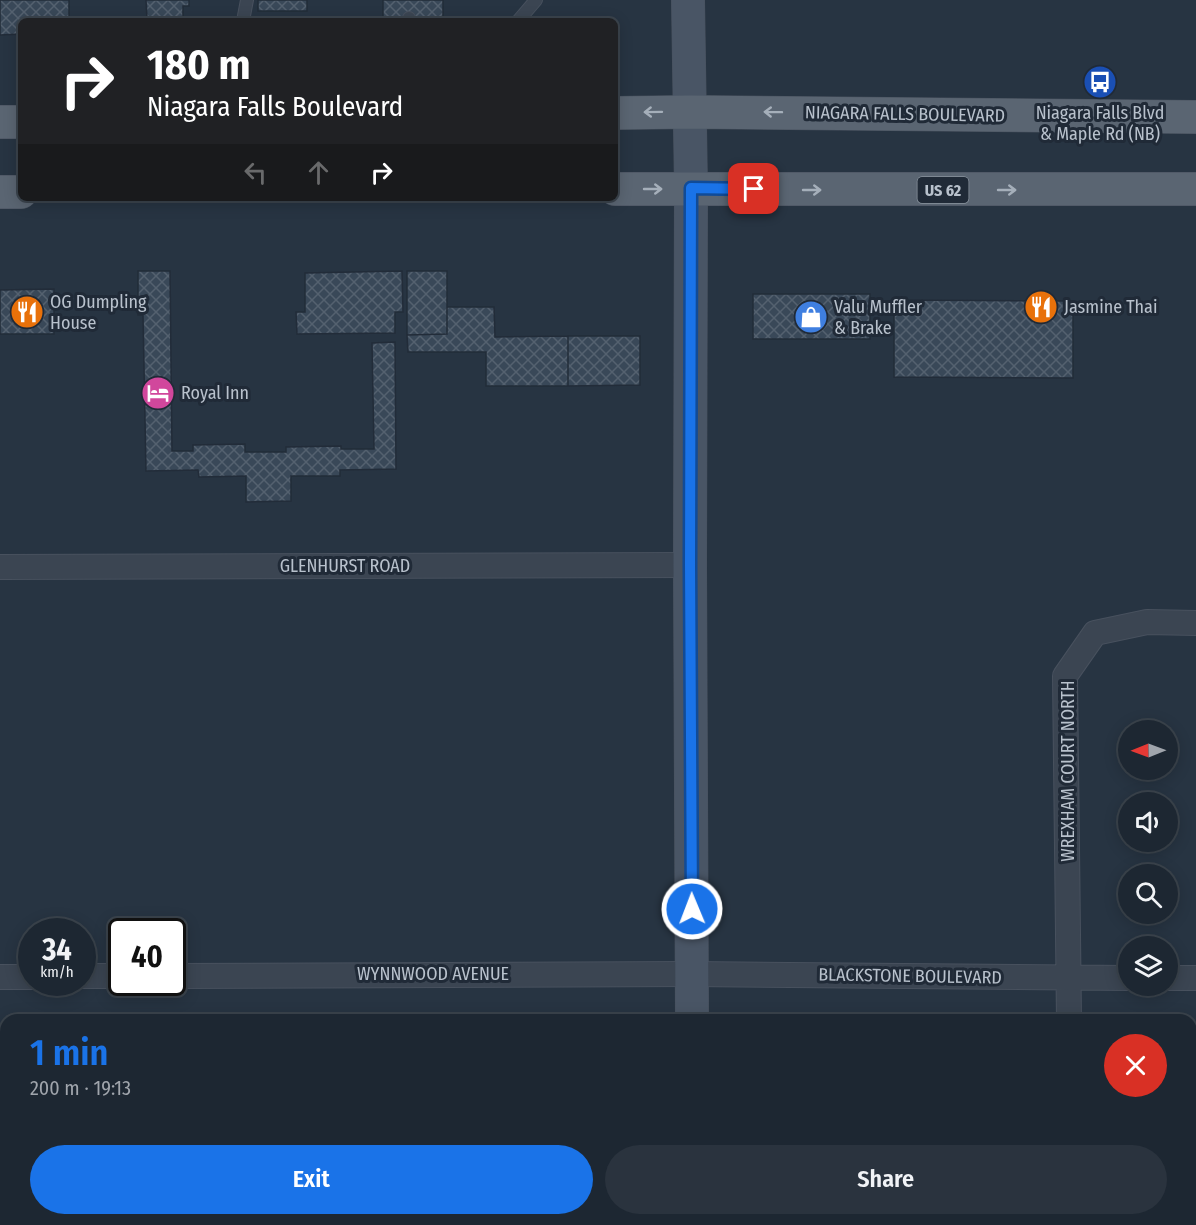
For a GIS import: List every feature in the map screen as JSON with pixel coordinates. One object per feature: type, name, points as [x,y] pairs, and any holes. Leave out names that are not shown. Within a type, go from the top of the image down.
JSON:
[{"type":"main road","name":"NIAGARA FALLS BOULEVARD","points":[[618,113],[1196,117]]},
{"type":"main road","points":[[0,122],[18,122]]},
{"type":"main road","name":"US 62","points":[[618,189],[1196,189]]},
{"type":"main road","points":[[0,192],[18,192]]},
{"type":"street","points":[[688,0],[691,188],[692,1014]]},
{"type":"street","name":"GLENHURST ROAD","points":[[0,567],[690,565]]},
{"type":"street","name":"WREXHAM COURT NORTH","points":[[1069,1014],[1065,676],[1095,633],[1147,622],[1196,623]]},
{"type":"street","name":"WYNNWOOD AVENUE","points":[[186,976],[693,974]]},
{"type":"street","name":"BLACKSTONE BOULEVARD","points":[[693,974],[1118,978]]},
{"type":"street","points":[[0,977],[18,977]]},
{"type":"street","points":[[1178,978],[1196,978]]},
{"type":"lane","points":[[244,18],[247,0]]},
{"type":"lane","points":[[521,18],[536,0]]},
{"type":"building","points":[[0,0],[69,0],[69,18],[18,18],[18,34],[0,35]]},
{"type":"building","points":[[146,0],[189,0],[189,6],[183,6],[183,18],[147,18]]},
{"type":"building","points":[[258,0],[307,0],[307,11],[258,11]]},
{"type":"building","points":[[383,0],[443,0],[443,17],[383,18]]},
{"type":"building","name":"Royal Inn","points":[[138,271],[170,271],[172,451],[193,451],[193,445],[245,444],[245,452],[286,452],[286,447],[341,446],[341,449],[374,449],[372,343],[395,342],[396,469],[340,470],[340,476],[291,476],[291,501],[246,502],[246,476],[199,477],[198,470],[146,471],[143,315],[138,315]]},
{"type":"building","points":[[402,271],[403,312],[395,312],[395,333],[297,334],[296,312],[305,312],[305,273]]},
{"type":"building","points":[[407,271],[447,271],[447,334],[407,335]]},
{"type":"building","name":"OG Dumpling House","points":[[54,289],[54,334],[0,334],[0,290]]},
{"type":"building","name":"Valu Muffler & Brake","points":[[753,294],[870,294],[870,339],[753,339]]},
{"type":"building","points":[[894,300],[1073,301],[1073,378],[894,377]]},
{"type":"building","points":[[447,307],[494,307],[495,337],[568,336],[568,386],[486,386],[486,352],[408,352],[407,335],[447,334]]},
{"type":"building","points":[[568,336],[640,336],[640,385],[568,386]]},
{"type":"place","name":"Niagara Falls Blvd & Maple Rd (NB)","points":[[1100,82]]},
{"type":"place","name":"Jasmine Thai","points":[[1041,307]]},
{"type":"place","name":"OG Dumpling House","points":[[27,312]]},
{"type":"place","name":"Valu Muffler & Brake","points":[[811,317]]},
{"type":"place","name":"Royal Inn","points":[[158,393]]},
{"type":"route","points":[[692,909],[691,188],[754,189]]}]
